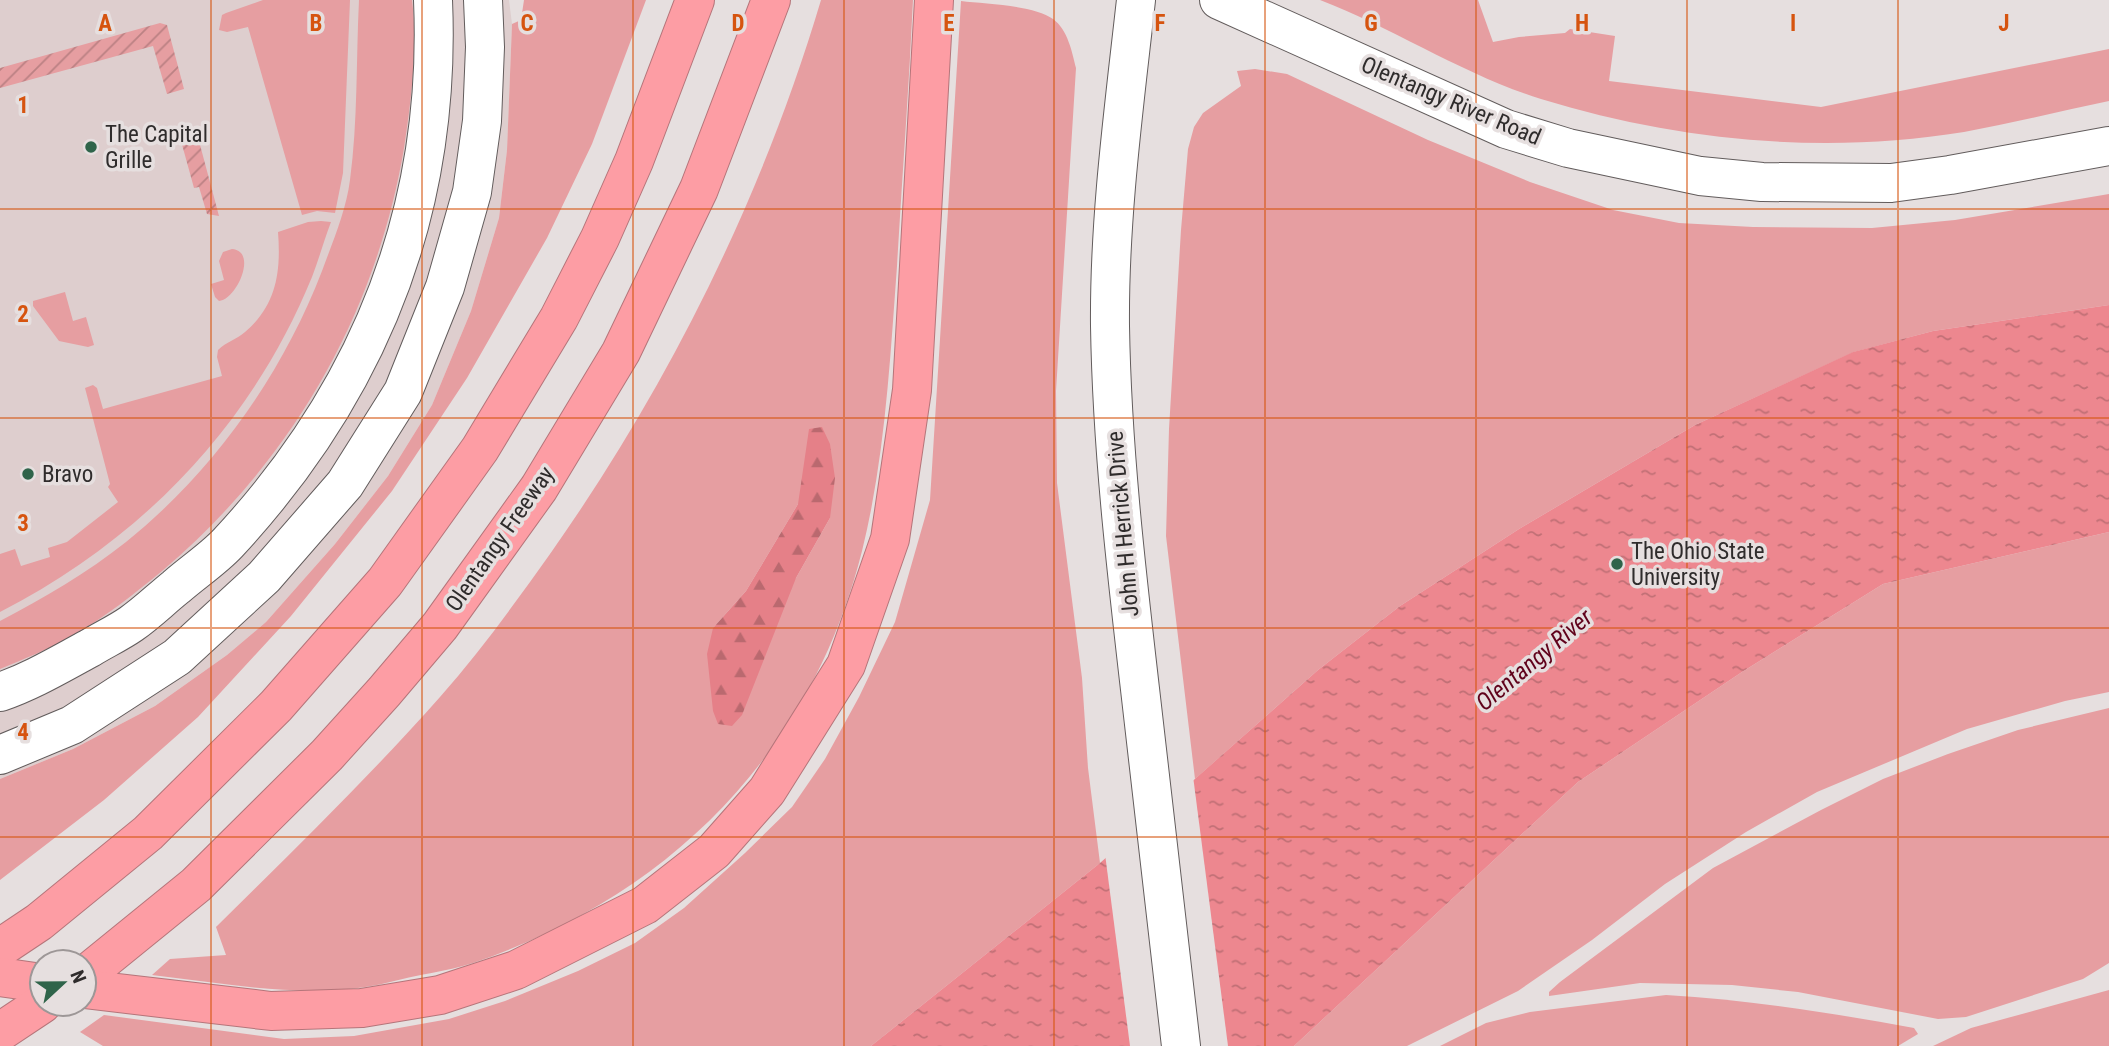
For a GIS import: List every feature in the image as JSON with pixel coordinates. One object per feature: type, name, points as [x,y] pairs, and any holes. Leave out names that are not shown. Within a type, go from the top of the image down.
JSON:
[{"type":"highway","points":[[0,948],[38,922],[148,833],[276,706],[385,582],[480,449],[559,318],[600,238],[634,161],[695,0]]},
{"type":"highway","name":"Olentangy Freeway","points":[[98,965],[214,867],[327,755],[440,626],[539,488],[621,352],[699,189],[771,0]]},
{"type":"highway","points":[[98,991],[271,1011],[362,1008],[440,995],[516,970],[645,905],[714,851],[767,791],[846,665],[890,540],[912,390],[934,0]]},
{"type":"highway","points":[[0,977],[28,981]]},
{"type":"highway","points":[[0,1032],[28,1013]]},
{"type":"highway","points":[[0,1044],[6,1046]]},
{"type":"main road","points":[[0,692],[30,682],[130,624],[227,544],[306,449],[351,373],[392,284],[413,214],[427,150],[432,93],[433,0]]},
{"type":"main road","points":[[0,755],[72,725],[177,657],[264,578],[345,484],[403,391],[448,275],[472,192],[482,121],[485,47],[483,0]]},
{"type":"main road","name":"John H Herrick Drive","points":[[1136,0],[1119,145],[1112,240],[1110,324],[1113,425],[1132,621],[1181,1046]]},
{"type":"main road","name":"Olentangy River Road","points":[[1219,0],[1506,129],[1568,148],[1700,176],[1762,182],[1891,183],[1950,176],[2109,146]]},
{"type":"shaded area","points":[[0,0],[509,0],[512,24],[507,150],[499,218],[471,311],[432,405],[388,476],[335,544],[266,622],[227,655],[155,706],[73,749],[0,779]]},
{"type":"shaded area","points":[[263,0],[350,0],[343,173],[335,213],[317,211],[302,215],[248,27],[227,32],[219,30],[222,15]]},
{"type":"shaded area","points":[[359,0],[412,0],[414,55],[411,93],[404,148],[391,210],[373,269],[349,326],[321,381],[288,433],[250,482],[208,528],[162,571],[84,629],[0,669],[0,621],[96,564],[158,515],[216,453],[242,419],[287,347],[322,271],[348,192],[353,158]]},
{"type":"shaded area","points":[[524,0],[646,0],[592,144],[547,238],[467,378],[392,491],[291,616],[198,717],[104,800],[0,880],[0,779],[73,749],[155,706],[227,655],[266,622],[335,544],[388,476],[432,405],[471,311],[499,218],[507,150],[512,24],[521,20]]},
{"type":"shaded area","points":[[821,0],[913,0],[889,373],[870,516],[839,624],[807,692],[768,753],[722,808],[669,857],[609,899],[544,934],[473,963],[372,986],[332,990],[280,990],[152,975],[170,959],[226,955],[216,927],[413,727],[469,663],[537,572],[593,490],[672,357],[741,218],[797,74]],"holes":[[[798,504],[830,518],[796,578],[713,628],[746,591]]]},
{"type":"shaded area","points":[[1320,0],[1478,0],[1493,42],[1565,33],[1570,29],[1615,36],[1609,81],[1821,107],[2109,49],[2109,101],[1964,132],[1911,139],[1804,143],[1698,134],[1593,113],[1512,89]]},
{"type":"shaded area","points":[[961,1],[1022,8],[1045,14],[1058,24],[1066,35],[1076,68],[1056,391],[1057,483],[1082,678],[1088,768],[1100,863],[871,1046],[103,1046],[80,1032],[104,1015],[284,1039],[354,1036],[449,1019],[505,1001],[578,971],[635,943],[684,908],[792,807],[825,759],[895,622],[930,500]]},
{"type":"shaded area","points":[[160,23],[167,25],[184,89],[167,94],[153,46],[0,88],[0,68]]},
{"type":"shaded area","points":[[1255,69],[1287,74],[1428,140],[1530,182],[1613,210],[1679,223],[1872,228],[1955,220],[2109,194],[2109,305],[1933,331],[1854,352],[1695,425],[1519,529],[1400,606],[1318,670],[1195,779],[1166,536],[1169,429],[1181,230],[1188,149],[1194,127],[1203,113],[1241,86],[1237,71]]},
{"type":"shaded area","points":[[195,126],[219,216],[207,214],[199,187],[194,188],[178,130]]},
{"type":"shaded area","points":[[308,222],[331,222],[312,277],[287,331],[257,382],[224,429],[186,473],[145,513],[100,550],[52,583],[0,612],[0,554],[15,549],[21,566],[50,557],[48,548],[67,542],[118,502],[108,487],[110,484],[85,388],[93,385],[97,388],[103,409],[222,376],[218,350],[256,322],[275,287],[279,260],[278,232]]},
{"type":"shaded area","points":[[232,249],[240,252],[243,258],[242,275],[232,292],[219,301],[211,284],[224,280],[219,261],[223,252]]},
{"type":"shaded area","points":[[65,292],[73,321],[86,317],[94,345],[88,347],[59,341],[33,306],[33,301]]},
{"type":"shaded area","points":[[2109,532],[2109,692],[2065,701],[1967,729],[1817,792],[1746,832],[1665,884],[1592,940],[1518,991],[1407,1046],[1294,1046],[1578,782],[1742,672],[1883,584]]},
{"type":"shaded area","points":[[2109,708],[2109,963],[2083,979],[1966,1017],[1938,1019],[1798,992],[1732,985],[1640,983],[1549,996],[1549,992],[1560,982],[1713,868],[1821,810],[1883,779],[1948,754],[2018,730]]},
{"type":"shaded area","points":[[2109,990],[2109,1046],[1933,1046],[1971,1028]]},
{"type":"shaded area","points":[[1666,995],[1822,1012],[1914,1028],[1918,1034],[1898,1046],[1440,1046],[1486,1023],[1530,1012]]},
{"type":"green space","points":[[822,427],[830,444],[835,478],[830,518],[796,578],[742,715],[732,726],[718,724],[713,711],[707,654],[713,628],[746,591],[798,504],[809,429]]},
{"type":"water","name":"Olentangy River","points":[[2109,305],[2109,532],[1883,584],[1742,672],[1578,782],[1294,1046],[871,1046],[1100,863],[1318,670],[1400,606],[1519,529],[1695,425],[1853,352],[1933,331]]},
{"type":"pier","points":[[1193,776],[1228,1046],[1130,1046],[1105,854]]},
{"type":"place","name":"The Capital Grille","points":[[91,147]]},
{"type":"place","name":"Bravo","points":[[28,474]]},
{"type":"place","name":"The Ohio State University","points":[[1617,564]]}]
